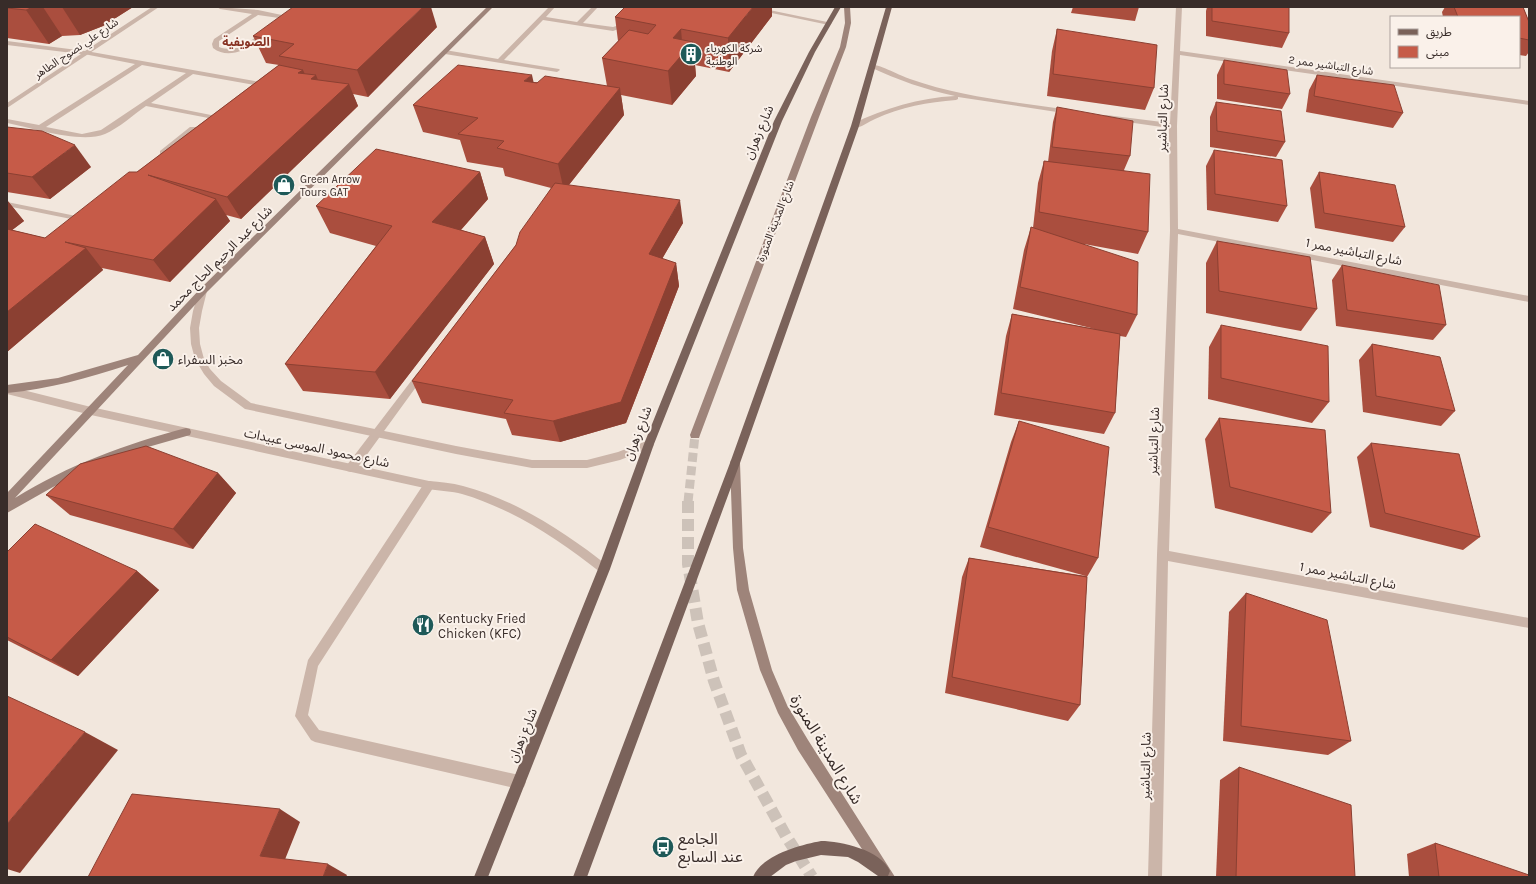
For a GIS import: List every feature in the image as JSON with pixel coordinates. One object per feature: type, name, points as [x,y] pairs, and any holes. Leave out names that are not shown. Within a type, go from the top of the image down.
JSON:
[{"type":"main road","name":"شارع زهران","points":[[481,877],[604,569],[648,444],[778,122],[812,52],[838,7]]},
{"type":"main road","points":[[580,877],[734,463],[855,126],[889,7]]},
{"type":"main road","points":[[760,877],[767,870],[788,856],[812,849],[836,848],[860,854],[886,874]]},
{"type":"street","name":"شارع علي نصوح الطاهر","points":[[7,106],[156,7]]},
{"type":"street","points":[[220,7],[299,18]]},
{"type":"street","name":"شارع عبد الرحيم الحاج محمد","points":[[7,500],[203,291],[490,7]]},
{"type":"street","points":[[499,61],[552,7]]},
{"type":"street","points":[[578,24],[595,7]]},
{"type":"street","points":[[541,18],[613,29],[628,24],[645,7]]},
{"type":"street","points":[[746,7],[829,23]]},
{"type":"street","name":"شارع المدينة المنورة","points":[[696,435],[814,117],[843,47],[848,23],[847,7]]},
{"type":"street","name":"شارع التباشير","points":[[1155,877],[1162,555],[1174,230],[1173,126],[1179,7]]},
{"type":"street","points":[[258,12],[216,40],[214,44],[216,48],[229,51],[247,48],[272,30]]},
{"type":"street","points":[[285,22],[292,17]]},
{"type":"street","points":[[7,43],[86,53],[260,84]]},
{"type":"street","points":[[445,52],[557,70]]},
{"type":"street","name":"شارع التباشير ممر 2","points":[[1177,53],[1529,103]]},
{"type":"street","points":[[41,127],[140,63]]},
{"type":"street","points":[[872,66],[918,85],[974,98],[1081,113]]},
{"type":"street","points":[[7,121],[82,136],[95,135],[104,132],[192,72]]},
{"type":"street","points":[[855,126],[883,112],[908,104],[951,98],[974,98]]},
{"type":"street","points":[[145,104],[225,119]]},
{"type":"street","points":[[1096,115],[1173,126]]},
{"type":"street","points":[[156,159],[193,129]]},
{"type":"street","points":[[7,204],[82,219]]},
{"type":"street","name":"شارع التباشير ممر 1","points":[[1174,230],[1529,299]]},
{"type":"street","name":"شارع محمود الموسى عبيدات","points":[[203,291],[197,308],[194,324],[194,340],[198,355],[205,370],[216,384],[230,396],[248,406],[532,464],[587,464],[604,460],[648,444]]},
{"type":"street","points":[[7,389],[56,383],[84,376],[142,356]]},
{"type":"street","points":[[351,468],[429,363]]},
{"type":"street","name":"شارع محمود الموسى عبيدات","points":[[7,389],[91,411],[429,485],[462,490],[503,505],[526,516],[581,551],[604,569]]},
{"type":"street","points":[[7,509],[50,482],[85,465],[119,451],[186,432]]},
{"type":"street","name":"شارع المدينة المنورة","points":[[734,463],[738,548],[744,590],[766,670],[782,709],[803,746],[886,874]]},
{"type":"street","points":[[429,485],[312,664],[301,716],[315,736],[519,782]]},
{"type":"street","name":"شارع التباشير ممر 1","points":[[1162,555],[1529,622]]},
{"type":"building","points":[[7,7],[33,7],[26,10]]},
{"type":"building","points":[[293,7],[423,7],[357,70],[279,56],[294,44],[253,36]]},
{"type":"building","points":[[625,7],[753,7],[728,38],[681,29],[673,38],[693,42],[668,71],[602,58],[629,30],[648,34],[656,25],[615,17]]},
{"type":"building","points":[[1212,7],[1289,7],[1289,33],[1212,21]]},
{"type":"building","points":[[1454,7],[1523,7],[1529,22],[1529,40],[1520,38],[1520,16],[1458,16]]},
{"type":"building","points":[[1057,29],[1157,45],[1154,88],[1053,74]]},
{"type":"building","points":[[1224,60],[1287,70],[1290,94],[1224,84]]},
{"type":"building","points":[[279,65],[303,70],[298,73],[316,75],[311,79],[349,84],[227,197],[148,175],[216,199],[153,260],[65,242],[86,248],[7,312],[7,229],[45,238],[129,172],[137,172]]},
{"type":"building","points":[[458,65],[532,75],[524,81],[537,83],[545,76],[620,88],[558,164],[497,148],[504,141],[458,134],[478,118],[413,105]]},
{"type":"building","points":[[1317,75],[1394,85],[1403,113],[1314,96]]},
{"type":"building","points":[[1216,102],[1281,111],[1285,142],[1217,131]]},
{"type":"building","points":[[1057,107],[1133,121],[1130,156],[1052,147]]},
{"type":"building","points":[[7,127],[42,131],[75,145],[32,177],[7,173]]},
{"type":"building","points":[[376,149],[480,172],[432,222],[485,237],[375,372],[285,364],[392,226],[316,206]]},
{"type":"building","points":[[1214,150],[1282,160],[1287,206],[1215,194]]},
{"type":"building","points":[[1044,161],[1150,174],[1148,232],[1039,212]]},
{"type":"building","points":[[1319,172],[1395,185],[1405,227],[1324,213]]},
{"type":"building","points":[[555,183],[680,200],[649,254],[676,263],[621,402],[553,421],[504,413],[513,400],[412,381],[516,245],[520,232]]},
{"type":"building","points":[[1031,227],[1138,262],[1137,315],[1020,287]]},
{"type":"building","points":[[1217,241],[1310,257],[1317,309],[1219,291]]},
{"type":"building","points":[[1342,265],[1439,285],[1446,325],[1347,310]]},
{"type":"building","points":[[1012,314],[1120,334],[1115,413],[1001,393]]},
{"type":"building","points":[[1221,325],[1328,346],[1329,402],[1221,378]]},
{"type":"building","points":[[1372,344],[1440,357],[1455,411],[1376,396]]},
{"type":"building","points":[[1219,418],[1325,430],[1331,513],[1230,487]]},
{"type":"building","points":[[1019,421],[1109,447],[1098,558],[988,527]]},
{"type":"building","points":[[1371,443],[1459,454],[1480,537],[1385,513]]},
{"type":"building","points":[[146,446],[218,473],[173,529],[46,495],[80,464]]},
{"type":"building","points":[[35,524],[137,571],[51,660],[7,637],[7,552]]},
{"type":"building","points":[[969,558],[1087,577],[1080,705],[952,677]]},
{"type":"building","points":[[1246,593],[1327,620],[1351,741],[1241,726]]},
{"type":"building","points":[[7,696],[85,732],[7,824]]},
{"type":"building","points":[[1239,767],[1351,805],[1355,877],[1236,877]]},
{"type":"building","points":[[132,794],[280,809],[260,856],[328,864],[323,877],[88,877]]},
{"type":"building","points":[[1435,843],[1529,875],[1529,877],[1439,877]]},
{"type":"tunnel","points":[[688,502],[695,435]]},
{"type":"tunnel","points":[[688,502],[688,564],[698,623],[714,681],[741,755],[786,836],[812,877]]},
{"type":"place","name":"شركة الكهرباء الوطنية","points":[[691,54]]},
{"type":"place","name":"Green Arrow Tours GAT","points":[[284,185]]},
{"type":"place","name":"مخبز السفراء","points":[[163,359]]},
{"type":"place","name":"Kentucky Fried Chicken (KFC)","points":[[423,625]]},
{"type":"place","name":"الجامع عند السابع","points":[[663,847]]},
{"type":"district","name":"الصويفية","points":[[246,42]]}]
